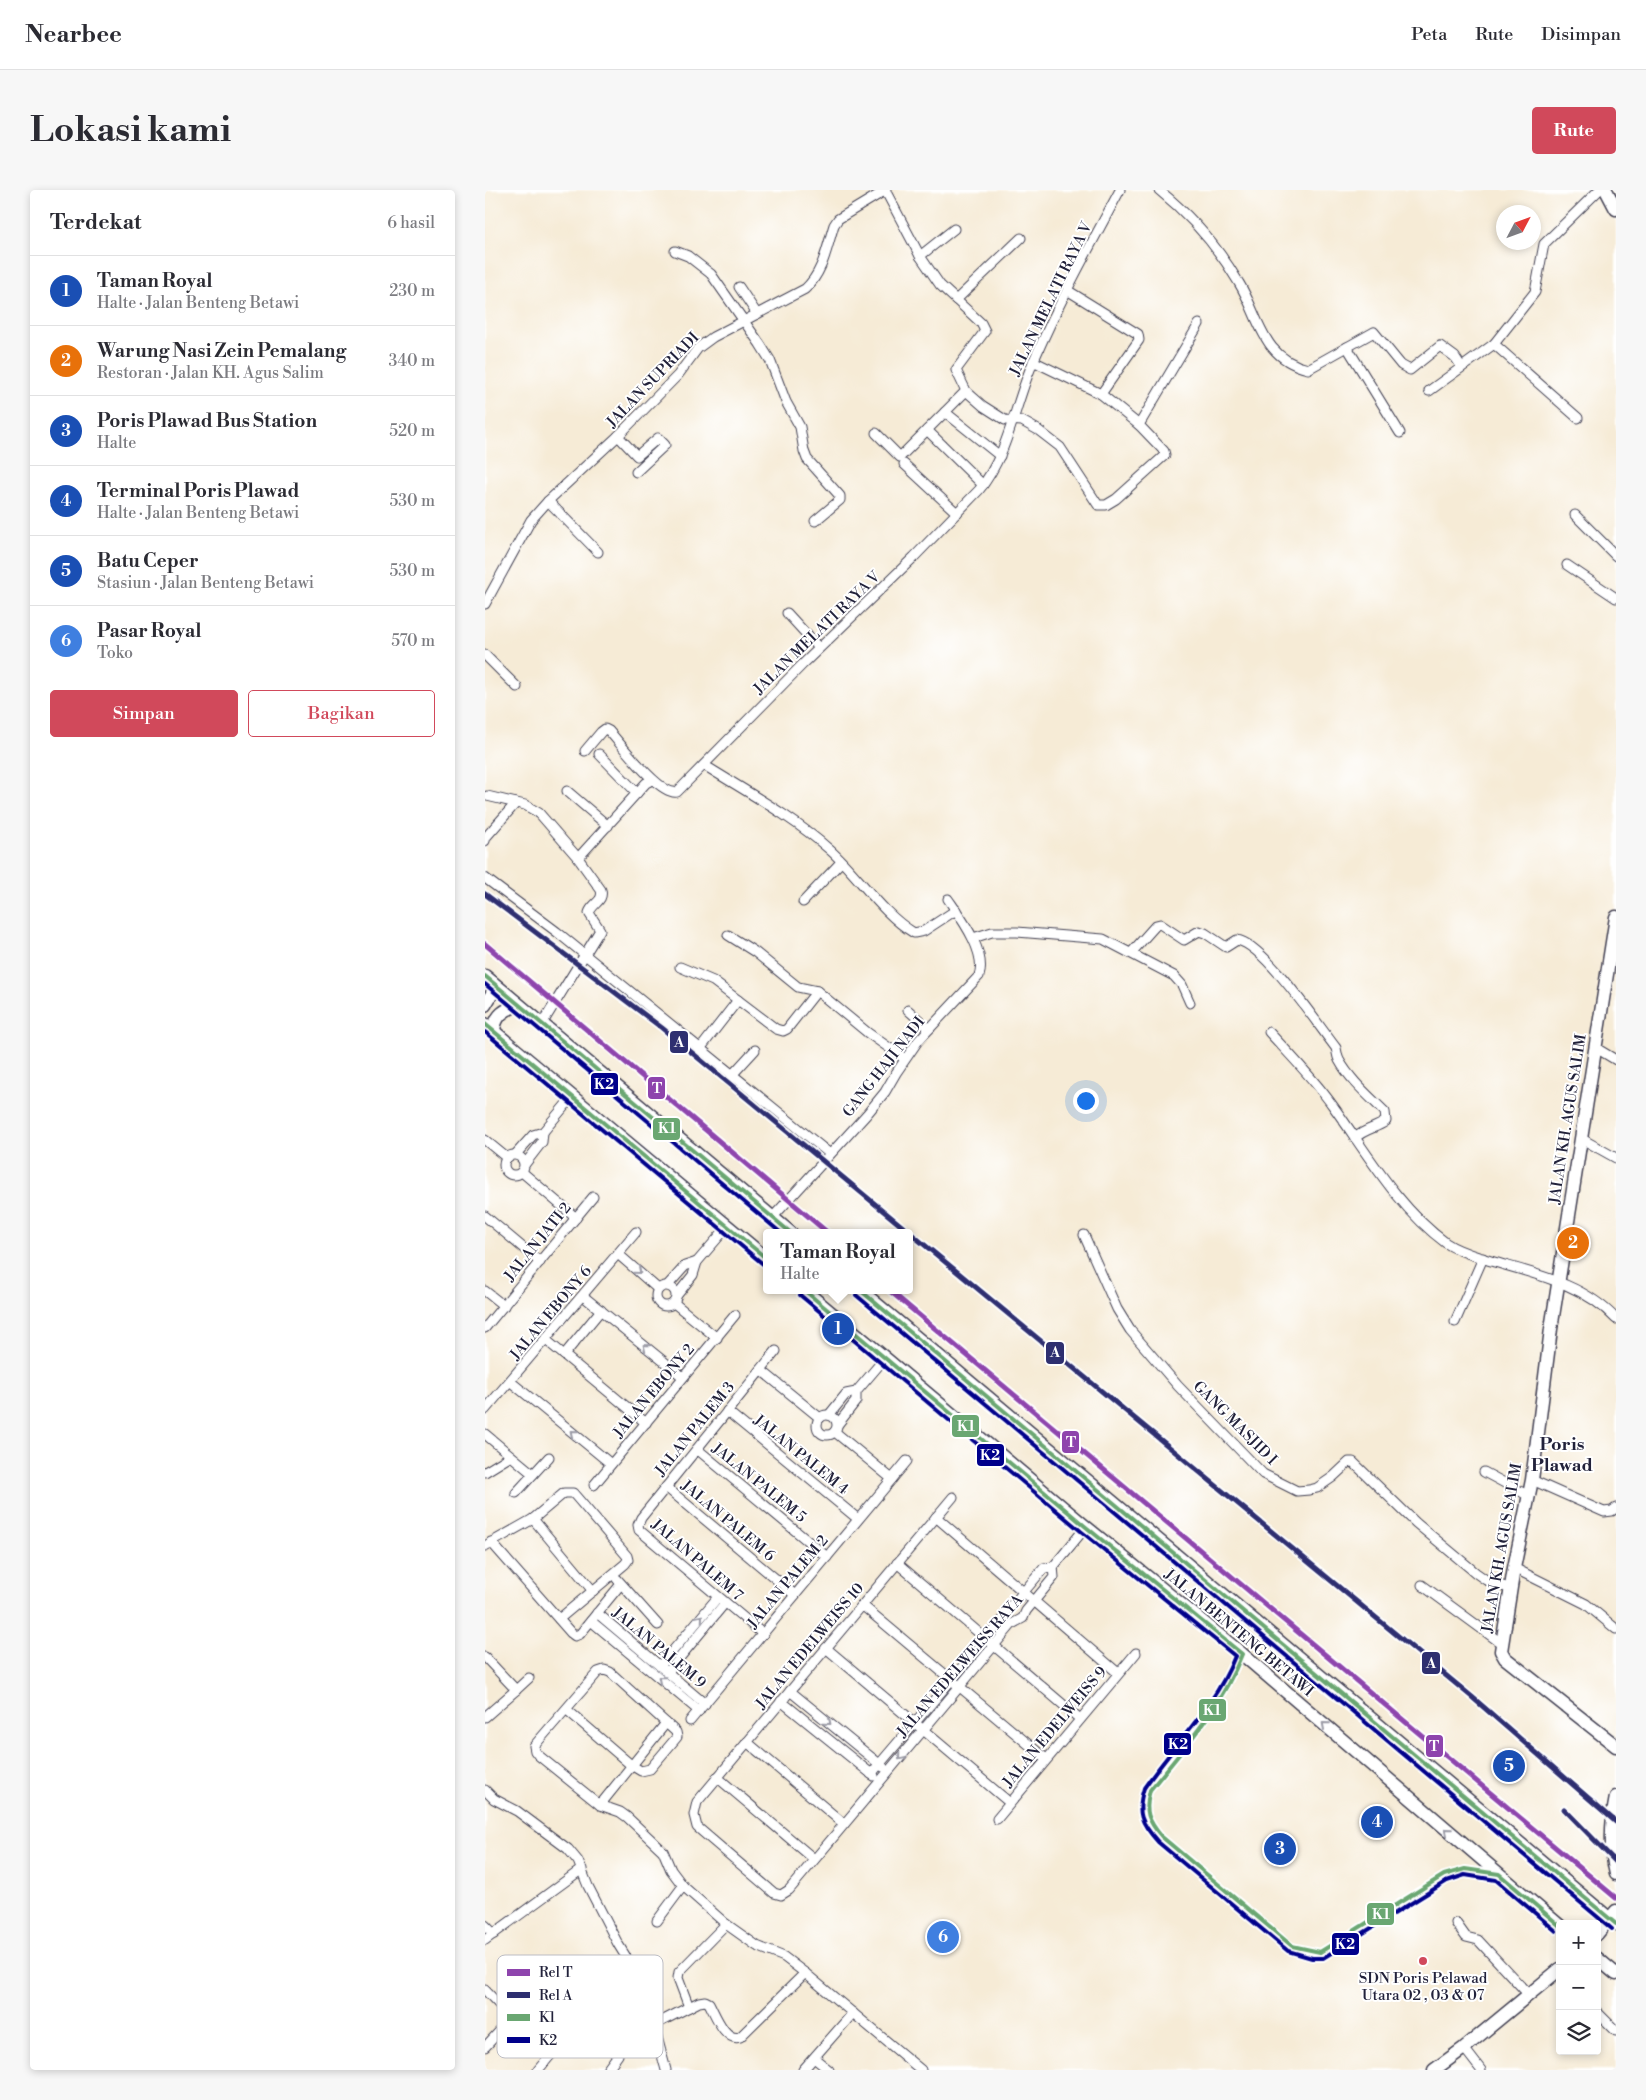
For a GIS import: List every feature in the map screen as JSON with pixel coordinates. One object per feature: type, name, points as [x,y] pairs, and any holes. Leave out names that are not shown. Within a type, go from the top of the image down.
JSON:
[{"type":"main road","points":[[1606,190],[1616,209]]},
{"type":"main road","name":"JALAN KH. AGUS SALIM","points":[[1616,917],[1583,1138],[1559,1281],[1532,1480],[1501,1643],[1501,1650],[1505,1658],[1616,1746]]},
{"type":"main road","points":[[485,1004],[490,1000],[493,992],[489,979]]},
{"type":"main road","points":[[489,979],[786,1229]]},
{"type":"main road","points":[[519,1005],[504,1011],[489,1028],[763,1256]]},
{"type":"main road","name":"JALAN BENTENG BETAWI","points":[[809,1294],[1086,1527],[1242,1654],[1556,1923]]},
{"type":"main road","name":"JALAN BENTENG BETAWI","points":[[865,1294],[1609,1923]]},
{"type":"main road","points":[[1616,1797],[1612,1818],[1612,1858],[1616,1874]]},
{"type":"main road","points":[[1601,1961],[1616,1974]]},
{"type":"main road","points":[[1434,2070],[1556,1974]]},
{"type":"street","points":[[886,190],[920,256],[940,285],[981,323],[985,331],[956,370],[966,391],[993,413],[1005,420],[1022,421],[1038,430],[1060,448],[1098,505],[1105,505],[1116,499],[1165,455],[1164,451],[1139,425],[1101,394],[1033,361]]},
{"type":"street","name":"JALAN SUPRIADI","points":[[485,602],[531,520],[549,501],[618,436],[678,375],[698,348],[713,337],[805,289],[812,283],[819,274],[834,225],[838,219],[886,190]]},
{"type":"street","name":"JALAN MELATI RAYA V","points":[[652,780],[674,793],[681,790],[704,764],[819,648],[914,558],[983,485],[999,456],[1033,361],[1067,290],[1120,190]]},
{"type":"street","points":[[1159,190],[1183,210],[1205,234],[1240,284],[1258,326],[1278,354],[1295,366],[1308,369],[1373,332],[1401,365],[1410,370],[1441,346],[1455,357],[1461,366]]},
{"type":"street","points":[[1429,391],[1461,366],[1495,344],[1535,292],[1543,244],[1599,190]]},
{"type":"street","points":[[920,256],[954,229]]},
{"type":"street","points":[[956,300],[1021,238]]},
{"type":"street","points":[[675,251],[688,256],[711,274],[770,360],[786,402],[800,427],[807,459],[840,496],[840,500],[815,521]]},
{"type":"street","points":[[739,288],[757,314]]},
{"type":"street","points":[[1067,290],[1137,334],[1139,340],[1101,394]]},
{"type":"street","points":[[1139,425],[1199,324]]},
{"type":"street","points":[[1495,344],[1579,418]]},
{"type":"street","points":[[1347,347],[1400,433]]},
{"type":"street","points":[[875,433],[899,458],[966,391]]},
{"type":"street","points":[[945,412],[999,456]]},
{"type":"street","points":[[927,430],[983,485]]},
{"type":"street","points":[[618,436],[637,456],[658,438],[665,445],[636,472]]},
{"type":"street","points":[[904,464],[957,513]]},
{"type":"street","points":[[549,501],[598,552]]},
{"type":"street","points":[[1575,515],[1616,556]]},
{"type":"street","points":[[1567,566],[1616,598]]},
{"type":"street","points":[[787,614],[819,648]]},
{"type":"street","points":[[485,655],[517,687]]},
{"type":"street","points":[[578,858],[646,783],[652,780],[609,731],[605,729],[585,751]]},
{"type":"street","points":[[599,754],[637,793]]},
{"type":"street","points":[[704,764],[803,828],[833,852],[878,902],[914,933],[924,931],[956,910]]},
{"type":"street","points":[[567,791],[608,826]]},
{"type":"street","points":[[487,796],[525,805],[539,813],[578,858],[601,890],[600,900],[589,910],[590,916],[600,930],[542,1024]]},
{"type":"street","points":[[485,841],[486,837],[516,803]]},
{"type":"street","points":[[803,902],[841,862]]},
{"type":"street","points":[[485,878],[585,956],[830,1154]]},
{"type":"street","name":"GANG HAJI NADI","points":[[773,1217],[885,1092],[905,1059],[929,1029],[979,976],[980,965],[973,938],[948,899]]},
{"type":"street","points":[[1131,953],[1160,924],[1184,940],[1199,931],[1205,932],[1226,947],[1237,940],[1248,944],[1286,982],[1336,1048],[1337,1057],[1343,1068],[1371,1100],[1385,1112],[1386,1121],[1377,1127],[1363,1131],[1355,1138]]},
{"type":"street","points":[[973,938],[992,932],[1017,932],[1103,939],[1174,976],[1182,986],[1190,1003]]},
{"type":"street","points":[[728,935],[764,959],[799,986],[817,991],[868,1033],[905,1059]]},
{"type":"street","points":[[680,966],[713,981],[776,1029],[783,1031],[817,991]]},
{"type":"street","points":[[700,1049],[737,1000]]},
{"type":"street","points":[[908,1010],[929,1029]]},
{"type":"street","points":[[1269,1032],[1333,1105],[1387,1182],[1420,1220],[1448,1244],[1483,1258],[1559,1281],[1598,1301],[1616,1319]]},
{"type":"street","points":[[1596,1048],[1616,1060]]},
{"type":"street","points":[[732,1075],[755,1050]]},
{"type":"street","points":[[543,1132],[542,1142],[523,1168],[517,1174],[507,1172],[504,1162],[507,1158],[516,1154],[533,1135],[543,1132],[573,1096]]},
{"type":"street","points":[[1583,1138],[1616,1158]]},
{"type":"street","points":[[485,1140],[507,1158]]},
{"type":"street","points":[[516,1154],[523,1159],[523,1168],[576,1218]]},
{"type":"street","name":"JALAN JATI 2","points":[[485,1328],[593,1197]]},
{"type":"street","points":[[485,1216],[540,1262]]},
{"type":"street","points":[[697,1262],[685,1266],[668,1285],[659,1289],[656,1294],[659,1303],[664,1306],[675,1299],[693,1275],[697,1262],[728,1226]]},
{"type":"street","name":"JALAN EBONY 6","points":[[485,1410],[511,1382],[637,1232]]},
{"type":"street","name":"GANG MASJID I","points":[[1084,1235],[1117,1309],[1130,1330],[1178,1386],[1263,1474],[1297,1491],[1309,1490],[1317,1488],[1349,1462],[1353,1462],[1416,1522],[1476,1573],[1486,1580],[1511,1589]]},
{"type":"street","points":[[618,1254],[659,1289]]},
{"type":"street","points":[[1455,1322],[1483,1258]]},
{"type":"street","points":[[668,1285],[672,1287],[675,1299],[717,1338]]},
{"type":"street","points":[[485,1291],[503,1306]]},
{"type":"street","points":[[583,1296],[683,1377]]},
{"type":"street","points":[[564,1355],[601,1310]]},
{"type":"street","name":"JALAN EBONY 2","points":[[594,1485],[735,1315]]},
{"type":"street","points":[[546,1340],[645,1423]]},
{"type":"street","name":"JALAN PALEM 3","points":[[638,1525],[641,1518],[776,1351]]},
{"type":"street","points":[[819,1418],[829,1414],[846,1394],[855,1392],[885,1358]]},
{"type":"street","points":[[761,1370],[819,1418]]},
{"type":"street","points":[[511,1382],[611,1464]]},
{"type":"street","points":[[819,1418],[817,1423],[820,1432],[825,1435],[836,1428],[855,1401],[855,1392]]},
{"type":"street","name":"JALAN PALEM 4","points":[[727,1412],[858,1519]]},
{"type":"street","points":[[829,1414],[833,1416],[836,1428],[892,1478]]},
{"type":"street","points":[[485,1434],[533,1474]]},
{"type":"street","name":"JALAN PALEM 5","points":[[697,1449],[827,1557]]},
{"type":"street","points":[[485,1472],[511,1456]]},
{"type":"street","points":[[516,1493],[549,1458]]},
{"type":"street","name":"JALAN PALEM 2","points":[[690,1721],[907,1461]]},
{"type":"street","points":[[1484,1472],[1529,1496]]},
{"type":"street","points":[[1532,1480],[1604,1512],[1612,1512],[1616,1508]]},
{"type":"street","name":"JALAN PALEM 6","points":[[666,1487],[795,1595]]},
{"type":"street","points":[[559,1620],[628,1560],[627,1556],[573,1493],[564,1493],[533,1519],[488,1544],[559,1620],[575,1636],[580,1634],[621,1584]]},
{"type":"street","name":"JALAN EDELWEISS 10","points":[[781,1895],[774,1893],[697,1827],[694,1815],[697,1802],[953,1497]]},
{"type":"street","points":[[936,1517],[1118,1673]]},
{"type":"street","points":[[533,1519],[593,1591]]},
{"type":"street","name":"JALAN PALEM 7","points":[[638,1525],[639,1530],[763,1634]]},
{"type":"street","name":"JALAN EDELWEISS RAYA","points":[[871,1774],[1005,1617],[1006,1611],[1010,1606],[1024,1593],[1044,1568],[1053,1567],[1086,1527]]},
{"type":"street","points":[[897,1563],[1081,1719]]},
{"type":"street","name":"JALAN EDELWEISS RAYA","points":[[781,1895],[789,1890],[1012,1624],[1023,1618],[1054,1577],[1053,1567]]},
{"type":"street","points":[[1514,1568],[1586,1604],[1615,1626]]},
{"type":"street","points":[[613,1575],[658,1625]]},
{"type":"street","points":[[1422,1585],[1501,1643]]},
{"type":"street","points":[[663,1669],[722,1600]]},
{"type":"street","points":[[862,1605],[1046,1759]]},
{"type":"street","name":"JALAN PALEM 9","points":[[594,1617],[663,1669],[702,1707]]},
{"type":"street","name":"JALAN PALEM 9","points":[[594,1617],[702,1707]]},
{"type":"street","points":[[826,1648],[1010,1803]]},
{"type":"street","name":"JALAN EDELWEISS 9","points":[[997,1819],[1135,1652]]},
{"type":"street","points":[[485,1657],[516,1690]]},
{"type":"street","points":[[566,1709],[631,1765],[641,1771],[650,1769],[677,1737],[676,1732],[609,1672],[604,1670],[598,1672],[566,1709],[534,1746],[535,1752],[600,1805],[620,1812],[627,1817],[663,1851],[671,1870],[683,1886],[726,1924],[757,1946],[784,1957],[921,2070]]},
{"type":"street","points":[[485,1717],[529,1678]]},
{"type":"street","points":[[790,1691],[889,1772]]},
{"type":"street","points":[[781,1701],[881,1781]]},
{"type":"street","points":[[600,1805],[666,1723]]},
{"type":"street","points":[[747,1742],[844,1824]]},
{"type":"street","points":[[717,1777],[814,1859]]},
{"type":"street","points":[[485,1790],[494,1799],[517,1811],[568,1849],[582,1869],[588,1886],[625,1955]]},
{"type":"street","points":[[485,1940],[582,1869]]},
{"type":"street","points":[[657,1921],[683,1886]]},
{"type":"street","points":[[1456,1923],[1464,1935],[1478,1940],[1529,1995]]},
{"type":"street","points":[[689,2007],[678,1978],[679,1972],[726,1924]]},
{"type":"street","points":[[485,1925],[494,1934]]},
{"type":"street","points":[[663,2020],[699,2002],[705,2001],[709,2003],[730,2037],[740,2037],[805,1973]]},
{"type":"street","points":[[485,1990],[497,2002]]},
{"type":"street","points":[[803,2070],[853,2013]]},
{"type":"street","points":[[1601,2016],[1616,2031]]},
{"type":"street","points":[[485,2046],[497,2034]]},
{"type":"street","points":[[1464,2048],[1481,2070]]},
{"type":"street","points":[[538,2070],[548,2058]]},
{"type":"street","points":[[607,2070],[616,2058]]},
{"type":"street","points":[[814,2058],[829,2070]]},
{"type":"rail line","name":"A","points":[[485,894],[662,1028],[905,1229]]},
{"type":"rail line","name":"T","points":[[485,944],[823,1229]]},
{"type":"rail line","name":"A","points":[[913,1235],[1472,1697],[1616,1822]]},
{"type":"rail line","name":"T","points":[[894,1294],[1616,1898]]},
{"type":"rail line","name":"A","points":[[1564,1809],[1616,1862]]},
{"type":"transit line","name":"K1","points":[[485,976],[786,1229]]},
{"type":"transit line","name":"K2","points":[[485,984],[776,1229]]},
{"type":"transit line","name":"K1","points":[[485,1024],[763,1256]]},
{"type":"transit line","name":"K2","points":[[485,1032],[763,1264]]},
{"type":"transit line","name":"K1","points":[[809,1294],[1086,1527],[1242,1654],[1234,1673],[1213,1709],[1150,1790],[1147,1810],[1150,1821],[1162,1837],[1292,1946],[1320,1952],[1444,1875],[1465,1869],[1499,1874],[1556,1923]]},
{"type":"transit line","name":"K1","points":[[865,1294],[1616,1924]]},
{"type":"transit line","name":"K2","points":[[800,1295],[1082,1532],[1235,1656],[1217,1692],[1206,1708],[1144,1788],[1140,1811],[1144,1823],[1158,1842],[1288,1951],[1312,1958],[1323,1958],[1447,1881],[1465,1875],[1496,1880],[1556,1931]]},
{"type":"transit line","name":"K2","points":[[856,1295],[1612,1929]]},
{"type":"place","name":"Warung Nasi Zein Pemalang","points":[[1573,1243]]},
{"type":"place","name":"Taman Royal","points":[[838,1329]]},
{"type":"place","name":"Batu Ceper","points":[[1509,1766]]},
{"type":"place","name":"Terminal Poris Plawad","points":[[1377,1822]]},
{"type":"place","name":"Poris Plawad Bus Station","points":[[1280,1849]]},
{"type":"place","name":"Pasar Royal","points":[[943,1937]]},
{"type":"place","name":"SDN Poris Pelawad Utara 02 , 03 & 07","points":[[1423,1961]]},
{"type":"district","name":"Poris Plawad","points":[[1562,1454]]}]
